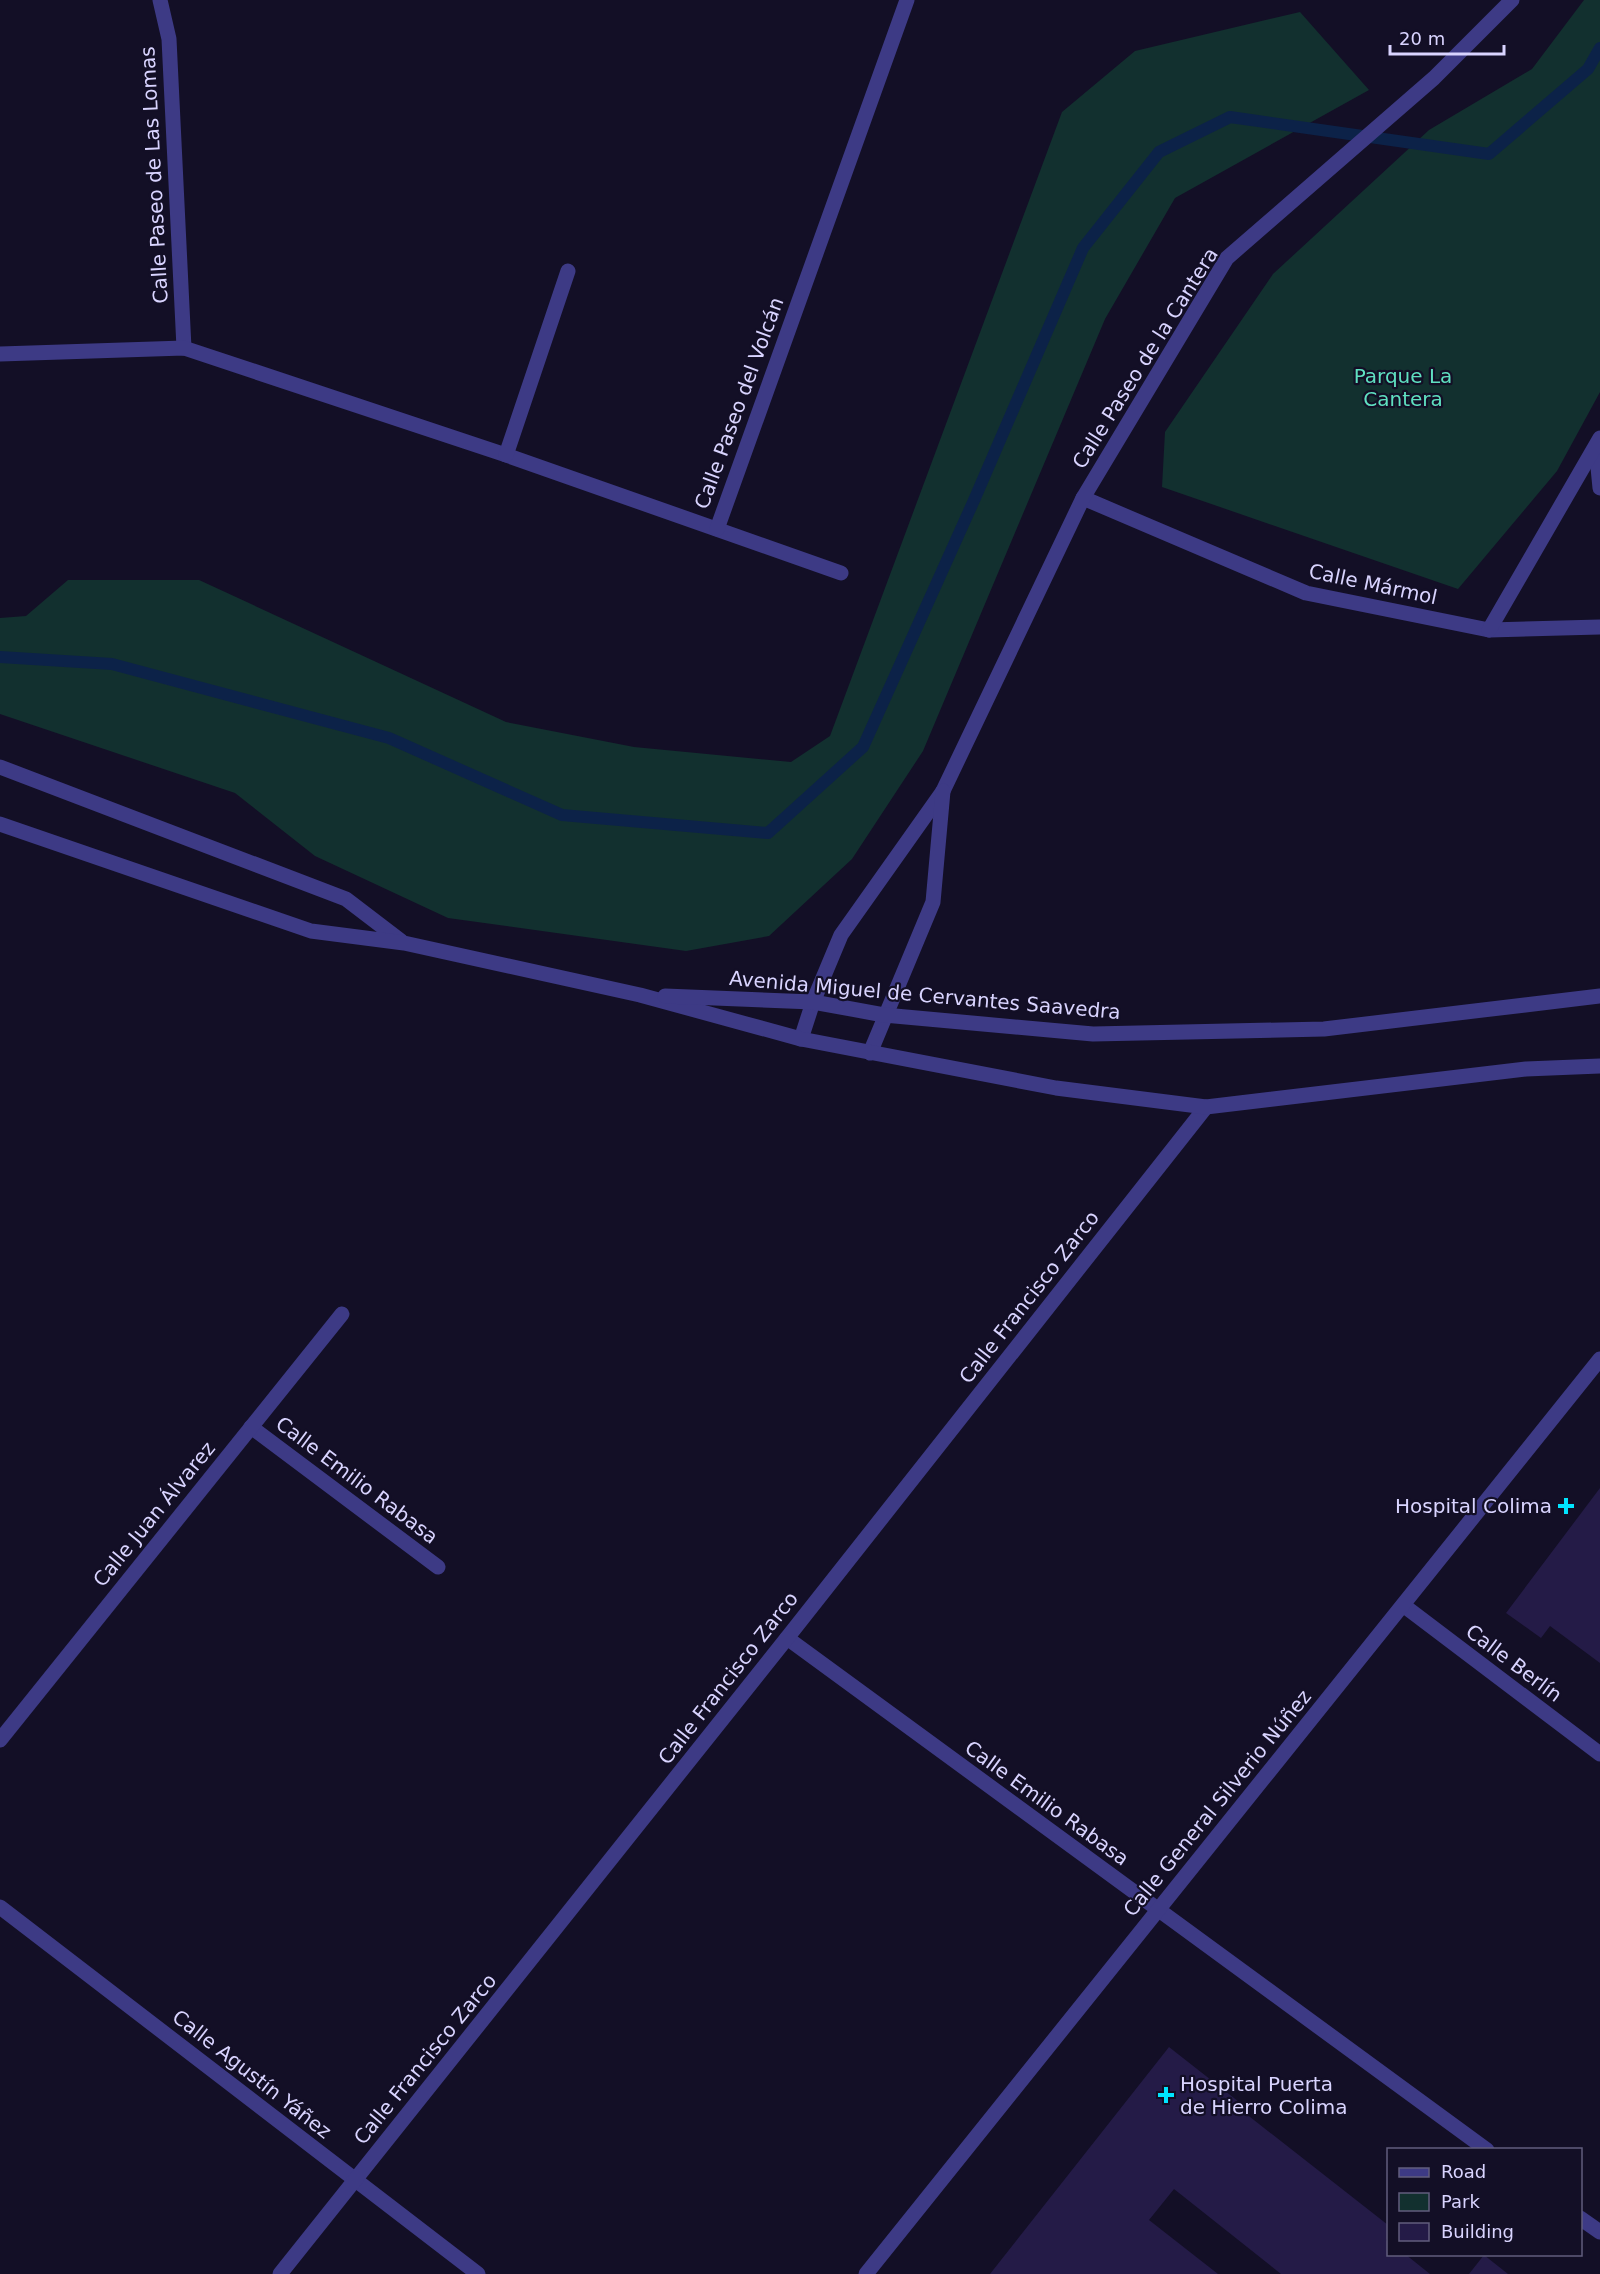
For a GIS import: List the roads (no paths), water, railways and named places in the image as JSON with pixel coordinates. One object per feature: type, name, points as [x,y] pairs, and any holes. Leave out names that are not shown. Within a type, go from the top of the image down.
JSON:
[{"type":"street","name":"Calle Paseo de Las Lomas","points":[[160,0],[168,39],[184,348]]},
{"type":"street","name":"Calle Paseo del Volcán","points":[[184,348],[506,455],[717,529],[907,0]]},
{"type":"street","name":"Calle Paseo de la Cantera","points":[[943,791],[1083,498],[1227,258],[1434,78],[1512,0]]},
{"type":"street","points":[[506,455],[568,271]]},
{"type":"street","points":[[0,354],[184,348]]},
{"type":"street","points":[[1598,443],[1600,488]]},
{"type":"street","points":[[1489,630],[1598,443]]},
{"type":"street","name":"Calle Mármol","points":[[1083,498],[1306,593],[1489,630],[1600,627]]},
{"type":"street","points":[[717,529],[841,573]]},
{"type":"street","name":"Avenida Miguel de Cervantes Saavedra","points":[[0,767],[346,899],[404,942]]},
{"type":"street","points":[[801,1039],[813,1002],[841,935],[943,791]]},
{"type":"street","points":[[870,1053],[933,902],[943,791]]},
{"type":"street","name":"Avenida Miguel de Cervantes Saavedra","points":[[0,824],[311,931],[404,942],[640,995],[801,1039],[1056,1088],[1206,1107],[1526,1069],[1600,1066]]},
{"type":"street","name":"Avenida Miguel de Cervantes Saavedra","points":[[640,995],[813,1002],[884,1015],[1093,1034],[1324,1029],[1600,996]]},
{"type":"street","name":"Calle Francisco Zarco","points":[[280,2274],[787,1638],[1206,1107]]},
{"type":"street","name":"Calle Juan Álvarez","points":[[0,1740],[342,1314]]},
{"type":"street","name":"Calle General Silverio Núñez","points":[[866,2274],[1600,1359]]},
{"type":"street","name":"Calle Emilio Rabasa","points":[[251,1427],[438,1567]]},
{"type":"street","name":"Calle Berlín","points":[[1403,1605],[1600,1754]]},
{"type":"street","name":"Calle Emilio Rabasa","points":[[787,1638],[1484,2148]]},
{"type":"street","name":"Calle Agustín Yáñez","points":[[0,1907],[478,2274]]},
{"type":"street","points":[[1582,2219],[1600,2232]]},
{"type":"waterway","points":[[0,657],[112,664],[389,738],[562,815],[768,833],[863,747],[975,498],[1083,248],[1159,152],[1230,117],[1489,154],[1588,69],[1600,48]]},
{"type":"place","name":"Hospital Colima","points":[[1566,1506]]},
{"type":"place","name":"Hospital Puerta de Hierro Colima","points":[[1166,2095]]},
{"type":"park label","name":"Parque La Cantera","points":[[1403,388]]}]
